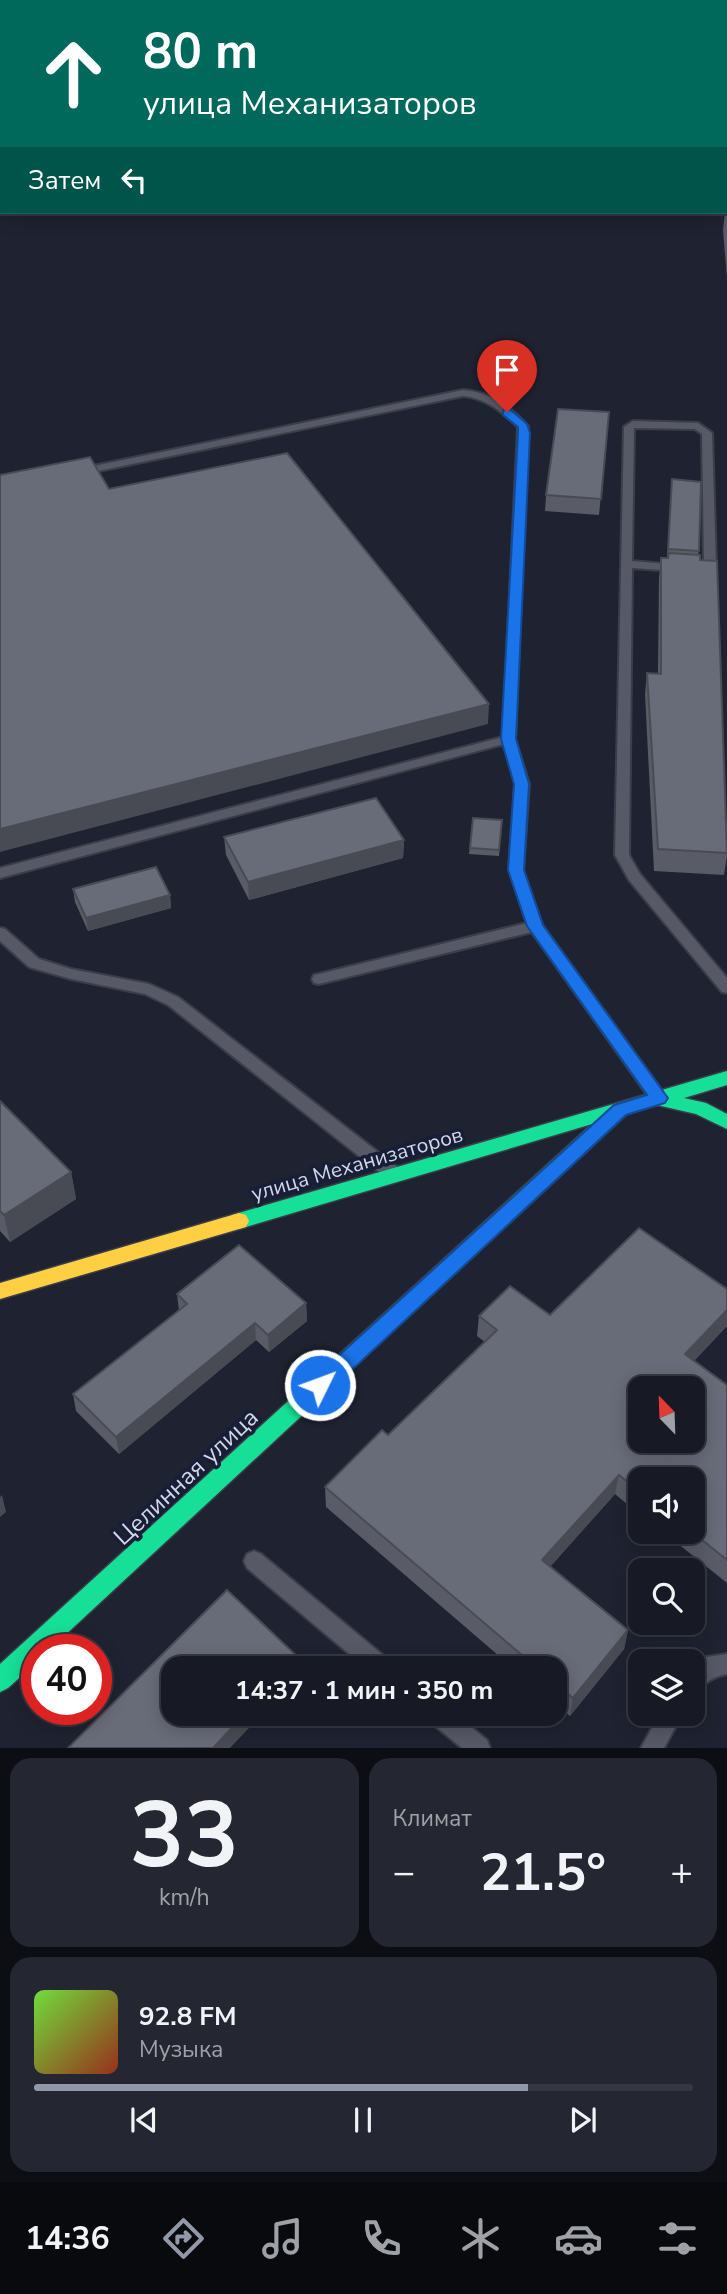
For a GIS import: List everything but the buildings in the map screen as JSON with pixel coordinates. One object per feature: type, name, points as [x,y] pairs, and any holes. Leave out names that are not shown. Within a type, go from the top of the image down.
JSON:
[{"type":"street","name":"улица Механизаторов","points":[[0,1291],[727,1078]]},
{"type":"street","points":[[659,1098],[700,1108],[727,1122]]},
{"type":"street","name":"Целинная улица","points":[[0,1680],[620,1110]]},
{"type":"lane","points":[[68,475],[463,393],[482,394],[491,398],[523,426],[509,739],[522,784],[516,870],[535,926],[659,1098]]},
{"type":"lane","points":[[626,564],[699,570],[710,565],[707,433],[704,428],[642,423],[629,427],[626,564],[622,855],[634,877],[727,988]]},
{"type":"lane","points":[[0,873],[509,739]]},
{"type":"lane","points":[[319,979],[535,926]]},
{"type":"lane","points":[[0,933],[34,963],[71,974],[149,989],[173,1001],[394,1175]]},
{"type":"lane","points":[[254,1561],[369,1656]]},
{"type":"lane","points":[[705,1669],[727,1664]]},
{"type":"lane","points":[[453,1726],[479,1748]]},
{"type":"lane","points":[[652,1748],[665,1726]]},
{"type":"traffic: fast","points":[[239,1221],[727,1078]]},
{"type":"traffic: fast","points":[[659,1099],[700,1108],[727,1122]]},
{"type":"traffic: fast","points":[[0,1680],[620,1110]]},
{"type":"traffic: slow","points":[[0,1291],[239,1221]]},
{"type":"route","points":[[320,1385],[620,1110],[659,1098],[535,926],[516,870],[522,784],[509,739],[524,433],[523,426],[507,412]]}]
